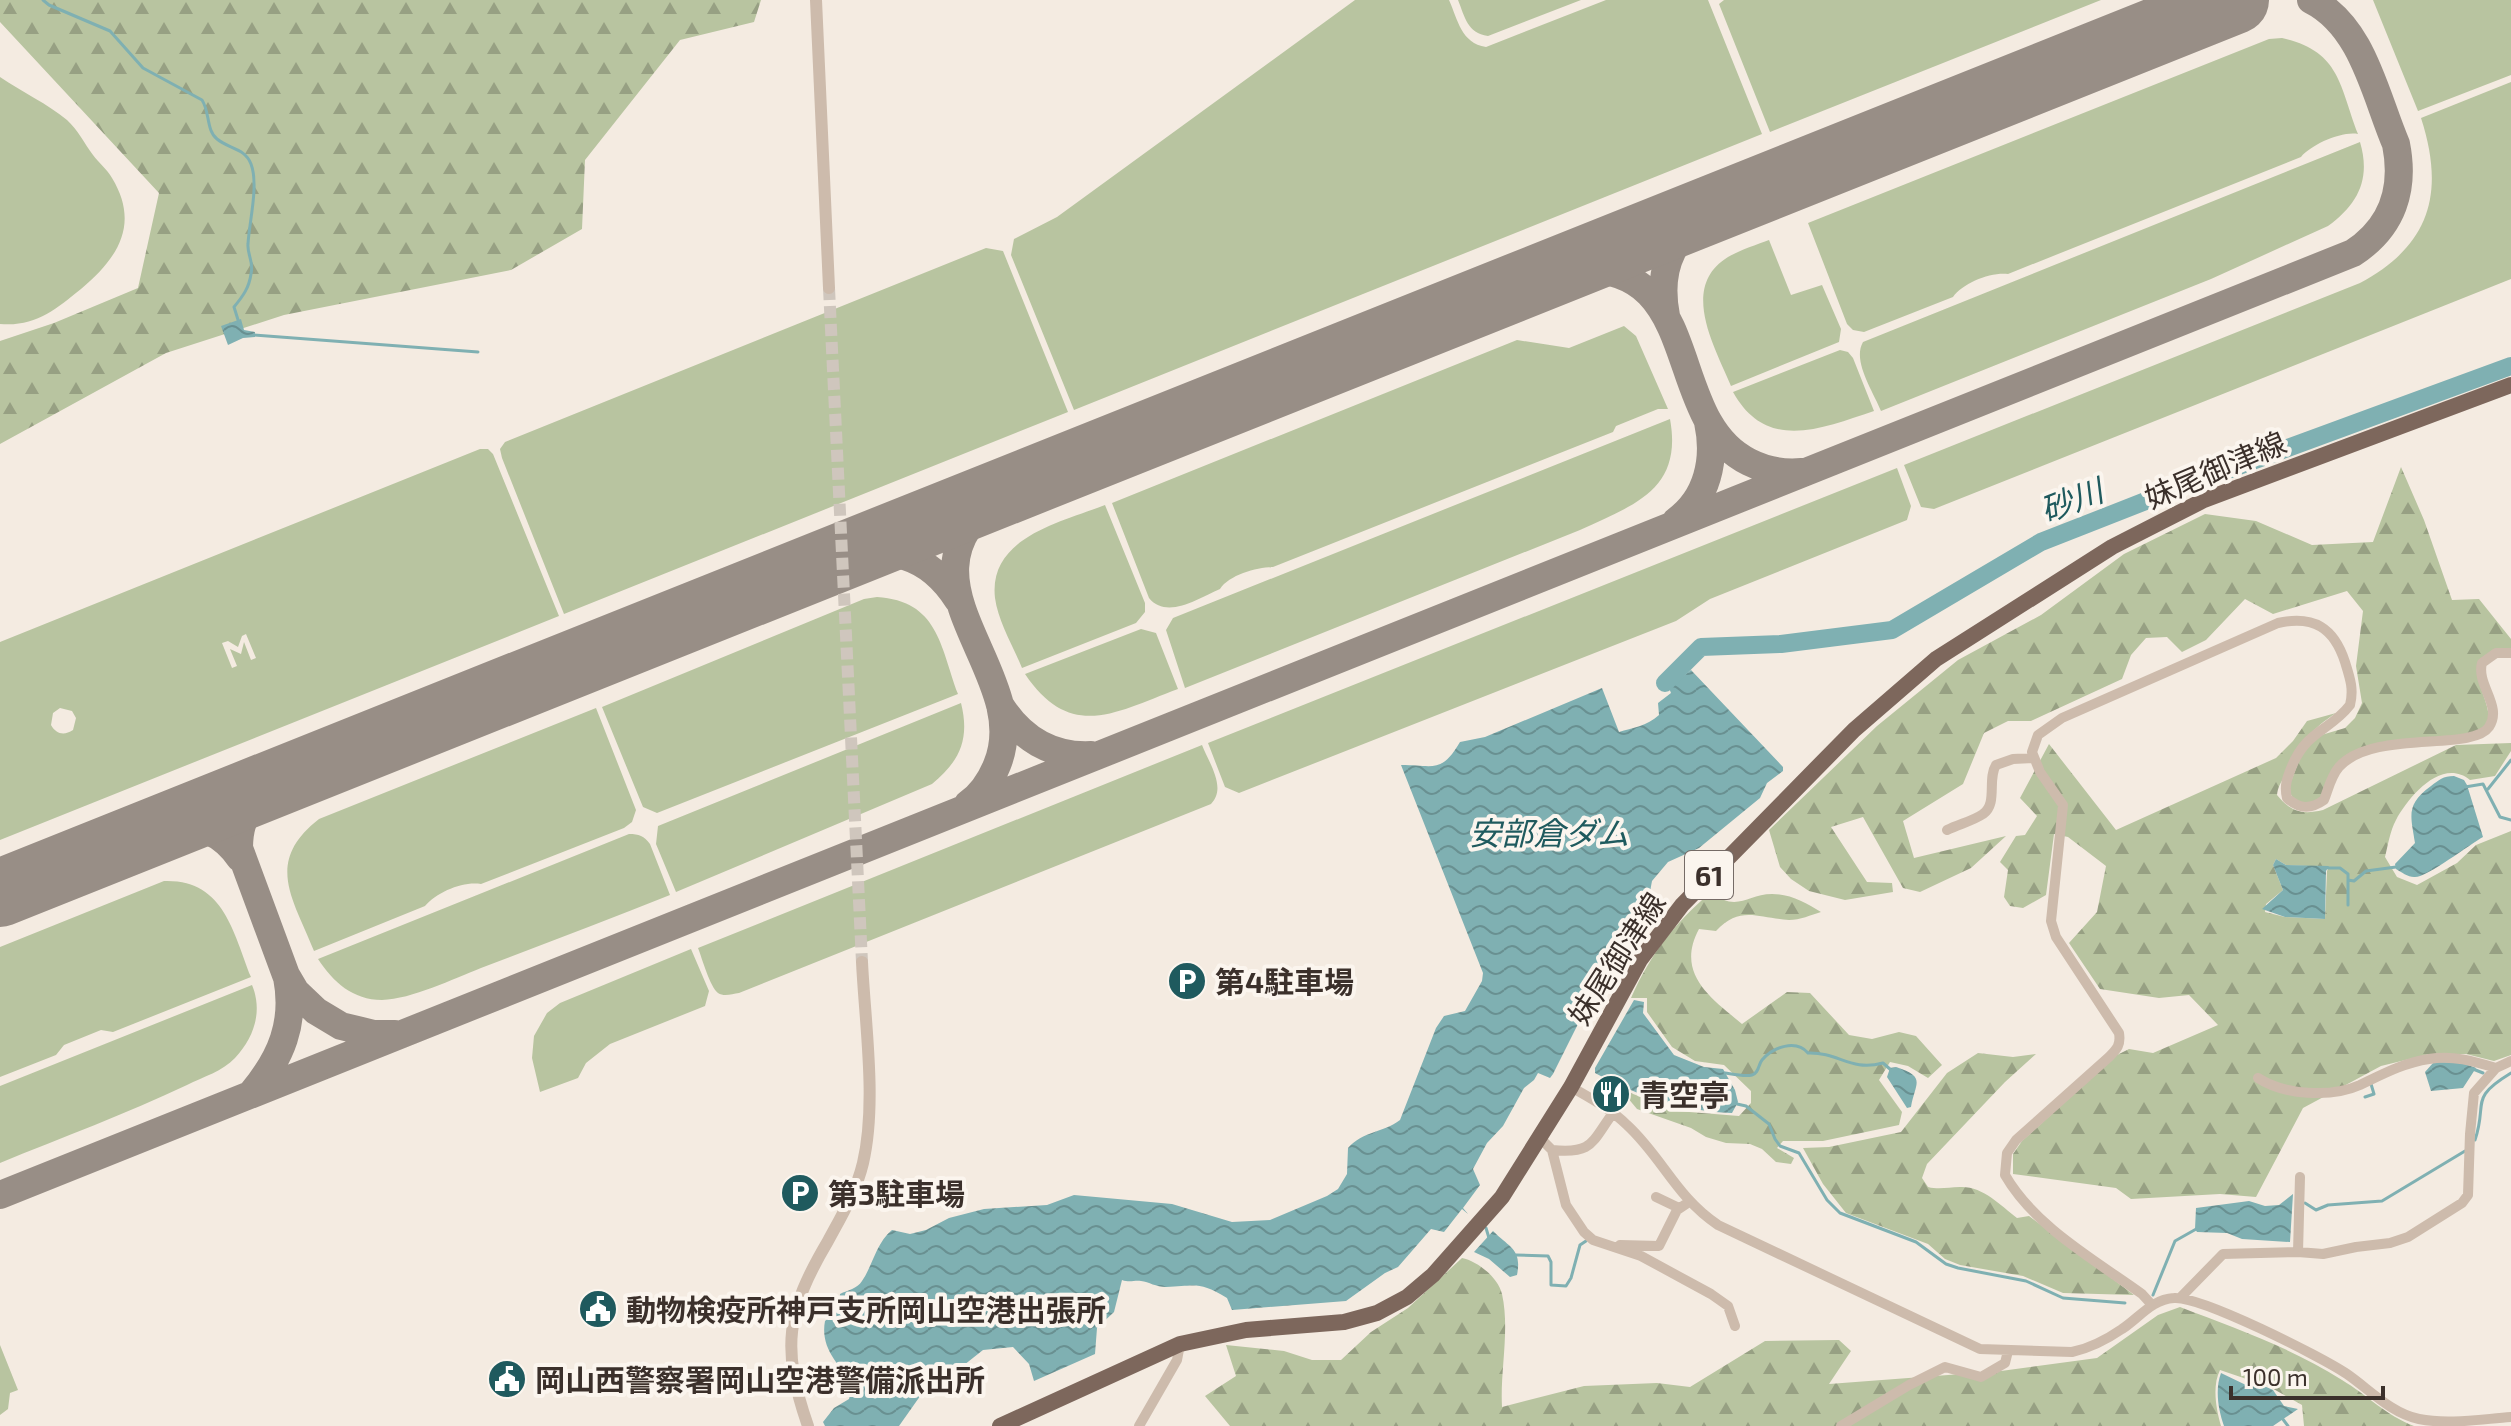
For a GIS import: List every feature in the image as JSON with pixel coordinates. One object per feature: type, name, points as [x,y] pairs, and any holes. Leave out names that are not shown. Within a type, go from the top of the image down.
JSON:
[{"type":"main road","name":"妹尾御津線","points":[[1000,1426],[1180,1344],[1246,1330],[1344,1322],[1377,1313],[1407,1297],[1433,1275],[1546,1144],[1571,1087],[1640,960],[1682,905],[1854,730],[1936,659],[2067,574],[2192,505],[2256,478],[2511,385]]},
{"type":"street","points":[[816,0],[829,288]]},
{"type":"street","points":[[2152,1305],[2142,1294],[2056,1231],[2021,1197],[2005,1175],[2007,1153],[2016,1140],[2109,1057],[2119,1046],[2120,1039],[2056,937],[2051,921],[2063,805],[2033,758],[2034,741],[2062,718],[2278,623],[2303,620],[2326,630],[2333,637],[2353,685],[2350,705],[2305,742],[2286,779],[2287,798],[2294,805],[2309,807],[2324,800],[2342,764],[2361,753],[2414,741],[2471,739],[2484,732],[2493,720],[2493,712],[2481,679],[2482,663],[2496,653],[2511,653]]},
{"type":"street","points":[[1947,830],[1986,812],[1991,803],[1992,771],[1996,765],[2013,759],[2033,758]]},
{"type":"street","points":[[808,1426],[793,1375],[790,1341],[801,1290],[848,1206],[863,1163],[869,1114],[862,962]]},
{"type":"street","points":[[2258,1078],[2272,1087],[2304,1092],[2338,1091],[2358,1086],[2385,1071],[2426,1059],[2467,1059],[2496,1068]]},
{"type":"street","points":[[2180,1298],[2223,1254],[2323,1254],[2390,1243],[2408,1237],[2466,1199],[2474,1093],[2496,1068],[2511,1061]]},
{"type":"street","points":[[1571,1087],[1629,1126],[1684,1205]]},
{"type":"street","points":[[1546,1144],[1576,1152],[1587,1148],[1613,1113]]},
{"type":"street","points":[[1546,1144],[1566,1205],[1584,1232],[1593,1240],[1641,1256],[1711,1294],[1728,1306],[1735,1326]]},
{"type":"street","points":[[2298,1252],[2300,1177]]},
{"type":"street","points":[[1656,1197],[1684,1205],[1718,1225],[1980,1349],[2072,1352],[2085,1349],[2124,1328],[2152,1305],[2169,1298],[2180,1298],[2205,1304],[2307,1353],[2345,1373],[2405,1415],[2440,1421],[2511,1417]]},
{"type":"street","points":[[1611,1245],[1659,1246],[1684,1205]]},
{"type":"street","points":[[1139,1426],[1177,1360],[1180,1344]]},
{"type":"street","points":[[1841,1426],[1945,1367],[1981,1377],[2005,1363],[2008,1351]]},
{"type":"green space","points":[[0,0],[761,0],[754,22],[680,40],[585,160],[582,229],[511,270],[284,315],[166,353],[0,444],[0,341],[54,323],[138,288],[159,193],[0,22]]},
{"type":"green space","points":[[1355,0],[1449,0],[1466,36],[1486,47],[1606,0],[1708,0],[1762,134],[1074,410],[1011,255],[1014,239],[1057,217]]},
{"type":"green space","points":[[1458,0],[1581,0],[1488,36],[1471,28]]},
{"type":"green space","points":[[1724,0],[2101,0],[1770,132],[1719,4]]},
{"type":"green space","points":[[2373,0],[2511,0],[2511,75],[2418,111]]},
{"type":"green space","points":[[2282,38],[2316,51],[2327,61],[2341,85],[2358,134],[2327,140],[2301,157],[2008,274],[1978,280],[1963,287],[1953,297],[1864,332],[1853,330],[1847,324],[1808,223],[2269,39]]},
{"type":"green space","points":[[0,77],[71,124],[112,178],[124,210],[121,239],[94,277],[44,316],[12,324],[0,324]]},
{"type":"green space","points":[[2511,82],[2511,279],[1934,509],[1921,507],[1904,465],[2360,283],[2384,268],[2403,252],[2417,234],[2426,214],[2432,170],[2421,118]]},
{"type":"green space","points":[[2360,142],[2364,168],[2359,190],[2347,209],[2328,226],[2211,279],[1881,411],[1862,367],[1860,350],[1863,342]]},
{"type":"green space","points":[[1769,240],[1791,295],[1822,285],[1841,329],[1839,342],[1731,386],[1705,318],[1703,301],[1706,284],[1713,270],[1728,257]]},
{"type":"green space","points":[[986,248],[1003,251],[1068,412],[564,614],[502,458],[500,449],[505,442]]},
{"type":"green space","points":[[1624,326],[1636,336],[1668,409],[1658,409],[1616,426],[1613,432],[1273,567],[1244,573],[1193,602],[1165,607],[1149,598],[1112,503],[1517,340],[1569,348]]},
{"type":"green space","points":[[1840,350],[1848,352],[1853,358],[1874,411],[1816,429],[1779,429],[1762,423],[1747,411],[1733,392]]},
{"type":"green space","points":[[1670,419],[1672,443],[1669,463],[1661,479],[1636,503],[1580,530],[1185,688],[1166,630],[1173,618]]},
{"type":"green space","points":[[480,449],[488,449],[493,454],[559,616],[0,840],[0,642]],"holes":[[[246,634],[256,658],[251,660],[244,642],[241,654],[230,649],[237,666],[232,668],[222,643],[228,641],[238,647]],[[60,708],[72,711],[76,718],[73,730],[66,733],[58,732],[51,725],[53,713]]]},
{"type":"green space","points":[[2401,467],[2424,520],[2452,600],[2479,599],[2511,639],[2511,650],[2477,667],[2489,721],[2477,734],[2350,754],[2322,798],[2316,802],[2295,802],[2288,789],[2302,753],[2318,736],[2345,728],[2355,718],[2362,703],[2356,666],[2363,611],[2347,591],[2273,614],[2245,599],[2206,640],[2182,652],[2167,637],[2146,638],[2131,655],[2122,679],[2031,721],[2008,721],[1984,733],[1963,784],[1903,821],[1914,858],[2006,836],[1971,868],[1920,892],[1903,888],[1863,817],[1831,827],[1867,882],[1892,883],[1893,892],[1845,900],[1809,891],[1780,867],[1769,830],[1877,726],[1958,660],[2041,615],[2124,554],[2205,514],[2256,521],[2312,545],[2373,542]]},
{"type":"green space","points":[[1897,468],[1911,506],[1907,520],[1710,599],[1676,621],[1239,793],[1225,787],[1208,743]]},
{"type":"green space","points":[[1105,505],[1145,603],[1145,612],[1136,623],[1022,668],[1002,624],[995,598],[996,577],[1003,560],[1015,546],[1031,535]]},
{"type":"green space","points":[[864,599],[897,600],[925,617],[941,643],[958,694],[657,813],[643,807],[602,707]]},
{"type":"green space","points":[[1141,629],[1156,633],[1178,689],[1114,712],[1096,716],[1077,715],[1042,695],[1025,674]]},
{"type":"green space","points":[[961,703],[964,728],[960,748],[950,767],[932,784],[676,892],[656,844],[658,826]]},
{"type":"green space","points":[[596,708],[636,810],[632,822],[624,828],[481,884],[466,884],[451,889],[425,906],[314,951],[292,897],[288,866],[292,850],[319,819]]},
{"type":"green space","points":[[2336,713],[2304,741],[2279,788],[2277,795],[2282,801],[2292,809],[2303,812],[2323,810],[2456,745],[2511,743],[2511,751],[2495,776],[2470,780],[2448,773],[2427,782],[2409,800],[2396,820],[2385,857],[2397,877],[2417,885],[2457,863],[2476,845],[2511,831],[2511,1055],[2494,1061],[2466,1054],[2430,1054],[2381,1066],[2303,1108],[2256,1197],[2220,1194],[2131,1199],[2116,1188],[2013,1174],[2013,1154],[2022,1141],[2117,1055],[2129,1049],[2153,1053],[2218,1025],[2189,995],[2159,998],[2100,989],[2069,943],[2097,912],[2106,866],[2068,837],[2054,834],[2046,895],[2023,908],[2010,906],[2004,897],[2008,870],[2000,862],[2016,836],[2025,835],[2037,816],[2020,798],[2049,744],[2116,830],[2276,758],[2307,721]],"holes":[[[2276,859],[2286,865],[2329,867],[2325,919],[2285,917],[2265,912],[2266,904],[2283,890],[2273,865]]]},
{"type":"green space","points":[[1202,745],[1217,783],[1211,804],[739,993],[720,994],[712,985],[698,948]]},
{"type":"green space","points":[[629,834],[641,836],[650,844],[670,895],[432,988],[394,999],[372,999],[353,993],[337,982],[318,959]]},
{"type":"green space","points":[[164,881],[184,883],[200,889],[213,899],[231,926],[251,977],[113,1032],[101,1030],[64,1045],[56,1055],[0,1077],[0,947]]},
{"type":"green space","points":[[1711,892],[1735,902],[1763,895],[1786,896],[1821,912],[1789,920],[1741,916],[1733,918],[1716,931],[1699,929],[1691,959],[1694,972],[1708,994],[1742,1024],[1787,992],[1810,993],[1849,1035],[1872,1039],[1899,1032],[1916,1036],[1942,1065],[1928,1078],[1908,1066],[1890,1062],[1879,1080],[1902,1112],[1899,1125],[1823,1141],[1783,1141],[1777,1148],[1794,1158],[1791,1164],[1776,1162],[1762,1149],[1750,1144],[1726,1143],[1706,1137],[1691,1128],[1637,1109],[1627,1097],[1628,1092],[1677,1111],[1739,1116],[1751,1103],[1751,1091],[1724,1065],[1695,1061],[1672,1047],[1647,1012],[1647,998],[1631,998],[1665,940]]},
{"type":"green space","points":[[691,949],[709,991],[705,1006],[610,1044],[586,1063],[578,1078],[540,1092],[532,1058],[534,1036],[547,1013],[560,1003]]},
{"type":"green space","points":[[252,985],[257,1005],[255,1024],[242,1050],[225,1067],[141,1106],[0,1163],[0,1086]]},
{"type":"green space","points":[[1978,1053],[2013,1057],[2036,1054],[1927,1164],[1922,1178],[1928,1187],[1976,1190],[1991,1197],[2017,1218],[2029,1216],[2134,1295],[2063,1293],[2023,1276],[1960,1265],[1945,1259],[1928,1244],[1846,1213],[1823,1184],[1803,1148],[1829,1147],[1901,1132],[1947,1073]]},
{"type":"green space","points":[[1462,1258],[1486,1271],[1502,1294],[1505,1322],[1502,1407],[1584,1386],[1657,1383],[1690,1387],[1765,1341],[1839,1340],[1851,1351],[1829,1384],[2001,1371],[2097,1358],[2158,1315],[2180,1307],[2303,1358],[2414,1426],[2304,1426],[2302,1405],[2270,1387],[2220,1370],[2215,1390],[2221,1426],[1230,1426],[1205,1396],[1236,1376],[1226,1345],[1284,1351],[1312,1360],[1341,1360],[1371,1332],[1408,1308]]},
{"type":"green space","points":[[0,1345],[18,1390],[10,1393],[8,1409],[0,1415]]},
{"type":"water","points":[[241,319],[244,330],[255,332],[255,337],[243,338],[228,345],[221,326]]},
{"type":"water","name":"安部倉ダム","points":[[1691,670],[1783,767],[1783,771],[1767,783],[1760,798],[1699,848],[1668,862],[1652,881],[1649,897],[1619,943],[1609,970],[1553,1074],[1550,1078],[1538,1073],[1524,1088],[1503,1126],[1487,1143],[1473,1169],[1480,1185],[1463,1208],[1468,1214],[1462,1209],[1444,1232],[1431,1229],[1398,1267],[1346,1301],[1232,1310],[1227,1298],[1203,1287],[1162,1287],[1122,1280],[1114,1312],[1097,1328],[1095,1354],[1034,1381],[1029,1364],[1013,1347],[983,1350],[940,1384],[923,1392],[899,1426],[825,1426],[823,1422],[834,1408],[849,1399],[853,1384],[828,1348],[825,1321],[838,1310],[840,1294],[855,1288],[862,1281],[882,1241],[892,1230],[910,1234],[949,1218],[984,1209],[1047,1205],[1074,1195],[1172,1204],[1232,1222],[1270,1220],[1338,1189],[1347,1174],[1348,1148],[1360,1138],[1400,1120],[1436,1028],[1444,1016],[1465,1011],[1482,981],[1483,973],[1401,765],[1436,766],[1447,759],[1460,742],[1485,737],[1602,688],[1619,732],[1639,726],[1659,715],[1658,703],[1671,693],[1669,688]]},
{"type":"water","points":[[2454,776],[2464,780],[2467,785],[2483,837],[2420,876],[2414,877],[2396,869],[2395,864],[2415,843],[2411,818],[2413,805],[2436,782]]},
{"type":"water","points":[[2276,859],[2286,865],[2329,866],[2326,871],[2325,919],[2285,917],[2262,909],[2283,890],[2273,865]]},
{"type":"water","points":[[1634,1000],[1644,1002],[1643,1013],[1674,1055],[1704,1067],[1723,1069],[1738,1102],[1732,1113],[1661,1101],[1595,1073]]},
{"type":"water","points":[[2433,1063],[2463,1063],[2476,1068],[2463,1088],[2431,1091],[2425,1072]]},
{"type":"water","points":[[1896,1067],[1912,1074],[1917,1082],[1911,1107],[1907,1108],[1887,1077],[1890,1068]]},
{"type":"water","points":[[2293,1194],[2290,1242],[2242,1239],[2227,1233],[2197,1232],[2195,1229],[2196,1208],[2249,1201],[2265,1206],[2279,1205]]},
{"type":"water","points":[[1493,1231],[1516,1254],[1517,1275],[1510,1277],[1489,1259],[1474,1252]]},
{"type":"water","points":[[2221,1373],[2248,1386],[2264,1386],[2273,1390],[2284,1406],[2298,1409],[2273,1426],[2224,1426],[2218,1399]]},
{"type":"waterway","points":[[43,0],[110,31],[143,68],[202,100],[214,135],[248,159],[254,182],[248,244],[252,269],[247,288],[234,307],[239,323]]},
{"type":"waterway","points":[[254,335],[478,352]]},
{"type":"waterway","name":"砂川","points":[[1665,683],[1701,647],[1781,644],[1892,630],[2041,542],[2511,366]]},
{"type":"waterway","points":[[2488,789],[2511,760]]},
{"type":"waterway","points":[[2465,787],[2483,784],[2500,817],[2511,820]]},
{"type":"waterway","points":[[2348,880],[2354,881],[2366,871],[2396,867]]},
{"type":"waterway","points":[[2328,868],[2340,868],[2348,874],[2348,905]]},
{"type":"waterway","points":[[1725,1073],[1752,1075],[1767,1055],[1785,1046],[1797,1046],[1808,1053],[1828,1055],[1853,1064],[1883,1063],[1891,1070]]},
{"type":"waterway","points":[[2473,1069],[2483,1073]]},
{"type":"waterway","points":[[2475,1140],[2484,1096],[2511,1073]]},
{"type":"waterway","points":[[2365,1097],[2374,1094],[2371,1084]]},
{"type":"waterway","points":[[1737,1104],[1746,1106],[1769,1124],[1780,1146],[1799,1153],[1827,1200],[1840,1213],[1916,1242],[1946,1264],[1958,1268],[2026,1281],[2063,1298],[2125,1303]]},
{"type":"waterway","points":[[2305,1203],[2316,1210],[2328,1205],[2382,1201],[2465,1151]]},
{"type":"waterway","points":[[1486,1228],[1489,1238]]},
{"type":"waterway","points":[[2153,1295],[2175,1241],[2198,1228]]},
{"type":"waterway","points":[[1516,1255],[1548,1256],[1551,1285],[1566,1286],[1580,1245],[1586,1241]]},
{"type":"waterway","points":[[2282,1418],[2288,1426]]},
{"type":"taxiway","points":[[0,1195],[2353,253],[2378,231],[2393,206],[2399,176],[2396,144],[2374,84],[2355,44],[2329,12],[2311,0]]},
{"type":"taxiway","points":[[1666,316],[1664,281],[1672,251],[1691,226],[1719,205]]},
{"type":"taxiway","points":[[1557,271],[1606,271],[1640,285],[1662,310],[1677,341],[1702,410],[1721,440],[1755,465],[1781,472],[1802,472]]},
{"type":"taxiway","points":[[1676,521],[1696,501],[1707,477],[1711,450],[1708,422]]},
{"type":"taxiway","points":[[968,804],[982,791],[995,771],[1003,729],[997,694],[957,589],[957,555],[973,521],[1011,488]]},
{"type":"taxiway","points":[[839,557],[875,552],[906,557],[934,572],[958,600]]},
{"type":"taxiway","points":[[1000,705],[1017,727],[1038,743],[1063,753],[1091,755]]},
{"type":"taxiway","points":[[283,779],[250,807],[242,825],[239,848],[286,975],[296,992],[316,1011],[341,1026],[374,1034],[395,1034]]},
{"type":"taxiway","points":[[168,826],[190,826],[209,831],[226,842],[240,858]]},
{"type":"taxiway","points":[[252,1093],[271,1067],[284,1039],[289,1010],[287,977]]},
{"type":"runway","points":[[0,893],[2235,0]]},
{"type":"tunnel","points":[[829,288],[862,962]]},
{"type":"place","name":"第4駐車場","points":[[1187,981]]},
{"type":"place","name":"青空亭","points":[[1611,1094]]},
{"type":"place","name":"第3駐車場","points":[[800,1193]]},
{"type":"place","name":"動物検疫所神戸支所岡山空港出張所","points":[[598,1309]]},
{"type":"place","name":"岡山西警察署岡山空港警備派出所","points":[[507,1379]]}]
